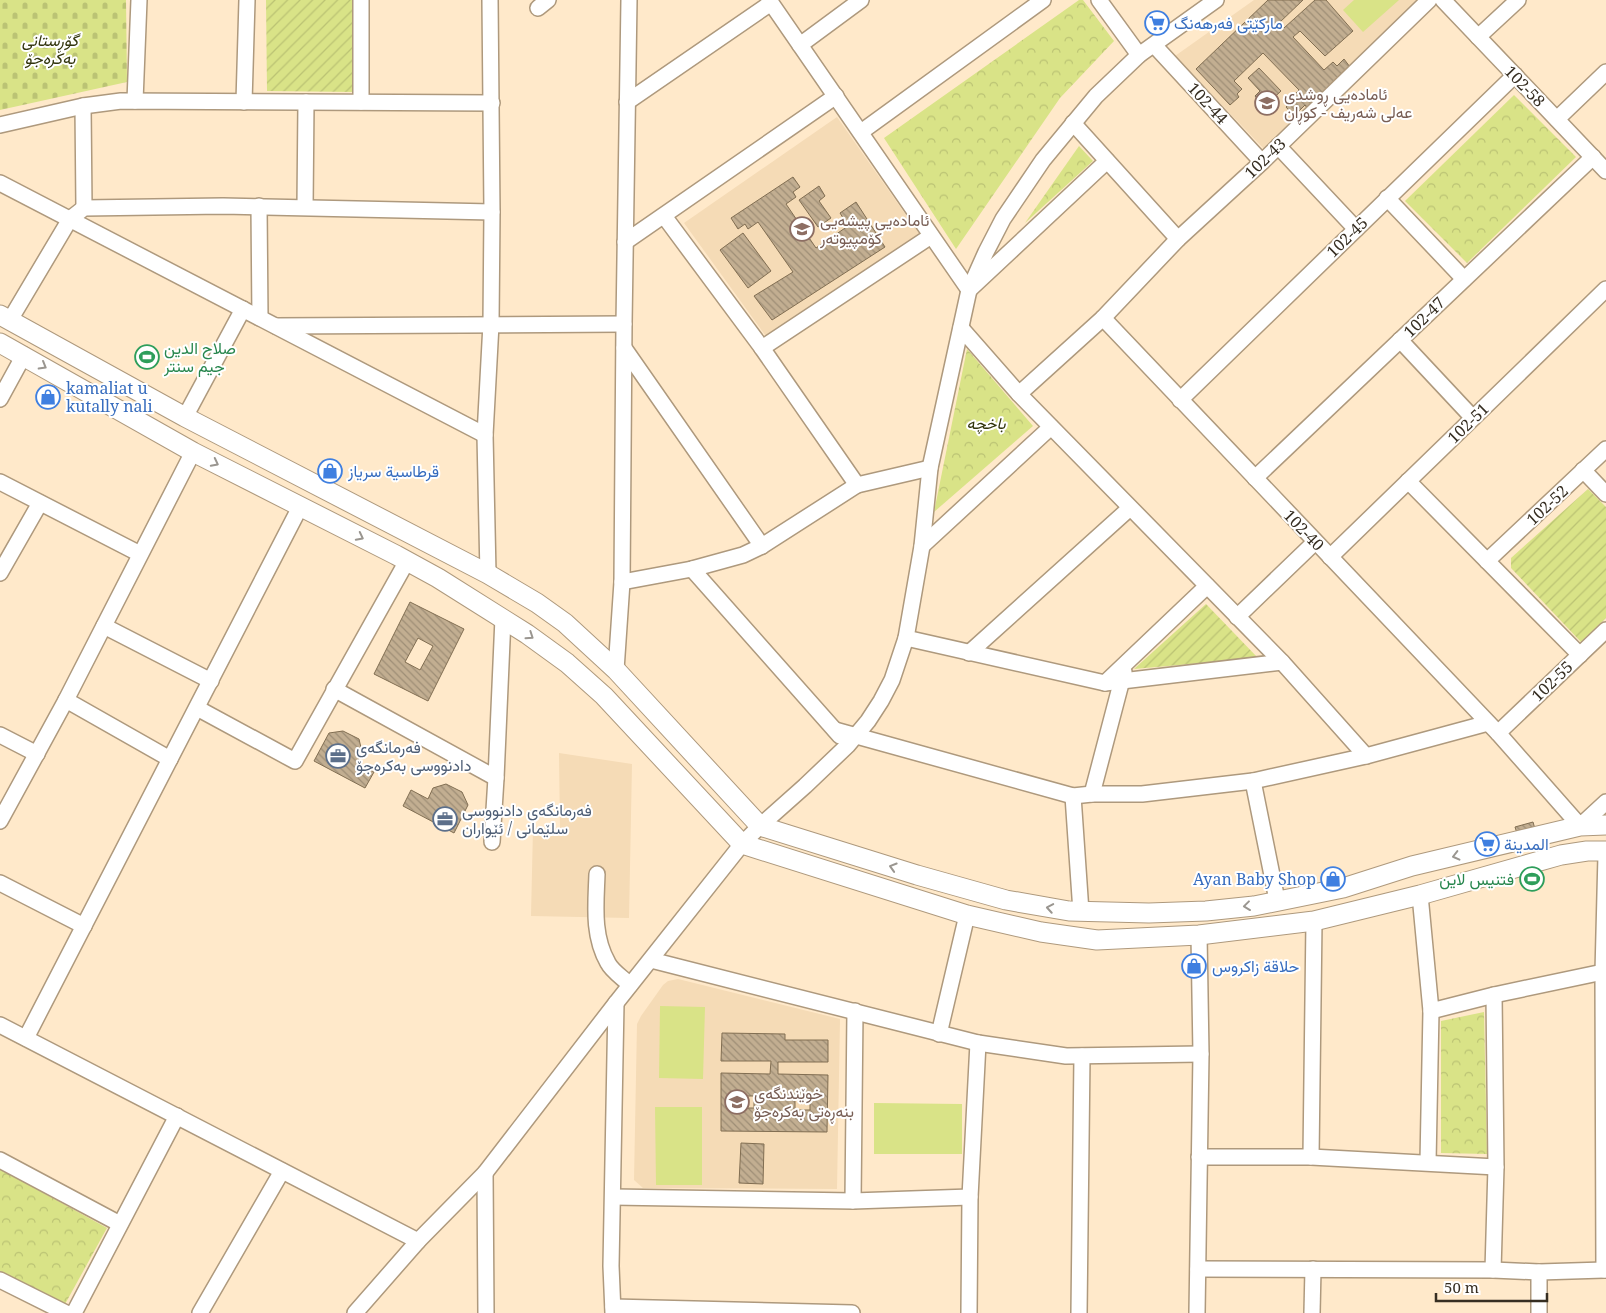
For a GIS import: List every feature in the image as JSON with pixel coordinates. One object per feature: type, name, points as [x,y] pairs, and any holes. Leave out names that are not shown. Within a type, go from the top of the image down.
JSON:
[{"type":"main road","points":[[5,317],[185,417],[488,574],[537,604],[565,623],[616,670],[760,826],[1022,904],[1080,912],[1149,913],[1206,911],[1254,906],[1343,888],[1412,866],[1580,826],[1606,825]]},
{"type":"main road","points":[[0,343],[194,452],[438,578],[503,618],[548,649],[593,685],[742,844],[967,915],[1010,926],[1078,938],[1106,940],[1199,935],[1314,921],[1561,855],[1587,851],[1606,851]]},
{"type":"main road","points":[[401,558],[407,533]]},
{"type":"main road","points":[[438,578],[443,562],[452,555]]},
{"type":"street","points":[[135,101],[139,0]]},
{"type":"street","points":[[244,102],[247,0]]},
{"type":"street","points":[[361,102],[362,0]]},
{"type":"street","points":[[488,574],[485,435],[491,324],[492,103],[490,0]]},
{"type":"street","points":[[616,670],[622,582],[629,0]]},
{"type":"street","points":[[800,45],[861,0]]},
{"type":"street","points":[[861,132],[1044,0]]},
{"type":"street","points":[[1099,0],[1139,55]]},
{"type":"street","points":[[359,1311],[418,1241],[485,1173],[616,1002],[742,844],[852,741],[882,701],[895,673],[906,638],[922,546],[930,468],[969,290],[986,252],[1003,219],[1043,160],[1096,96],[1139,55],[1216,0]]},
{"type":"street","name":"102-43","points":[[1103,318],[1178,239],[1262,162],[1429,0]]},
{"type":"street","name":"102-58","points":[[1444,0],[1606,171]]},
{"type":"street","points":[[1478,37],[1518,0]]},
{"type":"street","points":[[627,102],[770,1],[969,290]]},
{"type":"street","name":"102-44","points":[[1154,45],[1262,162]]},
{"type":"street","points":[[1557,119],[1606,72]]},
{"type":"street","name":"102-45","points":[[1180,400],[1515,75]]},
{"type":"street","points":[[625,242],[836,96]]},
{"type":"street","points":[[0,125],[83,106],[121,101],[492,103]]},
{"type":"street","points":[[305,208],[306,102]]},
{"type":"street","points":[[83,106],[84,208]]},
{"type":"street","points":[[1073,123],[1178,239]]},
{"type":"street","points":[[1278,146],[1356,228]]},
{"type":"street","name":"102-47","points":[[1255,478],[1593,157]]},
{"type":"street","points":[[969,290],[1107,161]]},
{"type":"street","points":[[0,183],[485,435]]},
{"type":"street","points":[[1387,198],[1464,279]]},
{"type":"street","points":[[5,317],[70,218],[84,208],[259,206],[492,212]]},
{"type":"street","points":[[259,206],[260,318]]},
{"type":"street","points":[[664,216],[762,348],[857,485]]},
{"type":"street","points":[[762,348],[931,236]]},
{"type":"street","name":"102-51","points":[[1330,557],[1606,289]]},
{"type":"street","points":[[185,417],[243,309]]},
{"type":"street","points":[[1019,394],[1103,318]]},
{"type":"street","name":"102-40","points":[[1103,318],[1493,728],[1580,826]]},
{"type":"street","points":[[275,326],[624,324]]},
{"type":"street","points":[[961,328],[1019,394],[1282,662],[1366,756]]},
{"type":"street","points":[[1400,340],[1473,418]]},
{"type":"street","points":[[624,348],[762,546]]},
{"type":"street","points":[[0,399],[24,355]]},
{"type":"street","points":[[922,546],[1051,427]]},
{"type":"street","name":"102-52","points":[[1487,562],[1606,449]]},
{"type":"street","points":[[0,821],[66,700],[194,452]]},
{"type":"street","points":[[622,582],[692,569],[743,555],[762,546],[857,485],[930,468]]},
{"type":"street","points":[[1583,470],[1606,494]]},
{"type":"street","points":[[1408,481],[1580,655]]},
{"type":"street","points":[[0,482],[140,554]]},
{"type":"street","points":[[0,573],[40,503]]},
{"type":"street","points":[[26,1038],[300,507]]},
{"type":"street","points":[[969,653],[1130,508]]},
{"type":"street","points":[[1238,617],[1316,542]]},
{"type":"street","points":[[197,708],[295,761],[401,558]]},
{"type":"street","points":[[692,569],[834,730],[852,741],[1073,796],[1142,794],[1253,781],[1493,728]]},
{"type":"street","points":[[1105,683],[1207,586]]},
{"type":"street","points":[[492,842],[503,618]]},
{"type":"street","points":[[104,626],[210,681]]},
{"type":"street","name":"102-55","points":[[1493,728],[1580,655],[1606,630]]},
{"type":"street","points":[[906,638],[1105,683],[1282,662]]},
{"type":"street","points":[[1092,794],[1126,663]]},
{"type":"street","points":[[334,689],[496,778]]},
{"type":"street","points":[[66,700],[170,759]]},
{"type":"street","points":[[0,735],[37,754]]},
{"type":"street","points":[[1253,781],[1278,900]]},
{"type":"street","points":[[1073,796],[1080,912]]},
{"type":"street","points":[[1580,826],[1606,802]]},
{"type":"street","points":[[1198,1269],[1493,1270],[1539,1272],[1605,1270],[1603,972],[1606,855]]},
{"type":"street","points":[[597,874],[595,922],[600,942],[608,964],[630,985]]},
{"type":"street","points":[[0,883],[84,926]]},
{"type":"street","points":[[1420,894],[1431,1011],[1428,1162]]},
{"type":"street","points":[[939,1034],[967,915]]},
{"type":"street","points":[[1311,1157],[1314,921]]},
{"type":"street","points":[[1198,1313],[1199,935]]},
{"type":"street","points":[[651,960],[978,1043],[1035,1052],[1082,1056],[1200,1054]]},
{"type":"street","points":[[1431,1011],[1494,995],[1603,972]]},
{"type":"street","points":[[1493,1270],[1496,1167],[1494,995]]},
{"type":"street","points":[[616,1002],[611,1266],[613,1310],[852,1313]]},
{"type":"street","points":[[853,1202],[855,1012]]},
{"type":"street","points":[[0,1025],[418,1241]]},
{"type":"street","points":[[969,1313],[970,1197],[978,1043]]},
{"type":"street","points":[[1079,1313],[1082,1056]]},
{"type":"street","points":[[74,1313],[177,1116]]},
{"type":"street","points":[[1199,1157],[1311,1157],[1496,1167]]},
{"type":"street","points":[[0,1160],[120,1224]]},
{"type":"street","points":[[200,1313],[282,1171]]},
{"type":"street","points":[[485,1173],[486,1313]]},
{"type":"street","points":[[613,1197],[853,1202],[970,1197]]},
{"type":"street","points":[[1312,1313],[1313,1269]]},
{"type":"street","points":[[1539,1272],[1539,1313]]},
{"type":"street","points":[[0,1280],[66,1313]]},
{"type":"shaded area","name":"ئامادەیی ڕوشدی عەلی شەریف - کوڕان","points":[[1254,0],[1424,0],[1265,150],[1175,56]]},
{"type":"shaded area","name":"ئامادەیی پیشەیی کۆمپیوتەر","points":[[837,117],[920,235],[768,339],[684,223]]},
{"type":"shaded area","points":[[559,753],[632,764],[629,918],[531,916],[533,828],[560,828]]},
{"type":"shaded area","name":"خوێندنگەی بنەڕەتی بەکرەجۆ","points":[[678,979],[840,1019],[837,1189],[643,1188],[634,1180],[637,1024],[663,985],[668,981]]},
{"type":"green space","name":"گۆڕستانی بەکرەجۆ","points":[[0,0],[126,0],[127,82],[0,110]]},
{"type":"green space","points":[[266,0],[355,0],[355,92],[267,91]]},
{"type":"green space","points":[[1079,0],[1083,0],[1114,41],[1060,98],[956,249],[884,138]]},
{"type":"green space","points":[[1354,0],[1399,0],[1363,32],[1343,10]]},
{"type":"green space","points":[[1514,95],[1576,157],[1467,263],[1405,201]]},
{"type":"green space","points":[[1079,146],[1093,161],[1025,223]]},
{"type":"green space","name":"باخچە","points":[[967,349],[1033,426],[934,512]]},
{"type":"green space","points":[[1588,489],[1606,507],[1606,618],[1581,642],[1511,568],[1511,558]]},
{"type":"green space","points":[[1206,604],[1258,658],[1134,669]]},
{"type":"green space","points":[[660,1006],[705,1007],[703,1079],[659,1078]]},
{"type":"green space","points":[[1484,1012],[1487,1154],[1441,1153],[1441,1021]]},
{"type":"green space","points":[[874,1103],[962,1104],[962,1154],[874,1154]]},
{"type":"green space","points":[[655,1107],[702,1107],[702,1185],[656,1185]]},
{"type":"green space","points":[[0,1169],[107,1228],[64,1306],[0,1271]]},
{"type":"building","points":[[1268,0],[1303,0],[1279,23],[1284,28],[1315,0],[1326,0],[1353,31],[1325,56],[1300,31],[1293,37],[1324,70],[1333,62],[1337,66],[1344,59],[1350,67],[1342,78],[1307,108],[1305,105],[1294,116],[1286,107],[1292,101],[1290,99],[1299,90],[1263,53],[1234,81],[1242,89],[1237,94],[1239,97],[1230,105],[1196,69]]},
{"type":"building","points":[[1259,68],[1281,91],[1264,107],[1255,96],[1260,91],[1248,78]]},
{"type":"building","points":[[793,177],[800,187],[793,192],[796,197],[786,204],[816,248],[848,226],[840,213],[856,202],[885,247],[772,320],[754,296],[793,272],[758,222],[748,229],[745,224],[738,229],[731,218]]},
{"type":"building","points":[[819,186],[825,196],[819,201],[831,218],[818,227],[799,200]]},
{"type":"building","points":[[743,233],[771,271],[748,288],[720,250]]},
{"type":"building","points":[[410,602],[464,629],[428,701],[374,674]],"holes":[[[418,638],[433,646],[420,670],[405,662]]]},
{"type":"building","name":"فەرمانگەی دادنووسی بەکرەجۆ","points":[[343,731],[359,739],[362,752],[357,763],[374,772],[365,788],[314,761],[329,733]]},
{"type":"building","name":"فەرمانگەی دادنووسی سلێمانی / ئێواران","points":[[446,784],[462,792],[468,805],[454,833],[403,806],[411,790],[428,799],[433,788]]},
{"type":"building","points":[[1533,822],[1537,836],[1519,840],[1515,827]]},
{"type":"building","name":"Ayan Baby Shop","points":[[1341,870],[1343,882],[1326,887],[1324,875]]},
{"type":"building","points":[[722,1033],[785,1034],[785,1040],[828,1040],[828,1062],[778,1062],[778,1074],[828,1075],[827,1132],[721,1131],[721,1073],[770,1074],[771,1061],[721,1061]],"holes":[[[739,1096],[754,1096],[754,1108],[739,1108]],[[795,1097],[810,1097],[810,1110],[795,1110]]]},
{"type":"building","points":[[741,1143],[764,1144],[763,1184],[739,1183]]},
{"type":"place","name":"مارکێتی فەرهەنگ","points":[[1157,23]]},
{"type":"place","name":"ئامادەیی ڕوشدی عەلی شەریف - کوڕان","points":[[1267,103]]},
{"type":"place","name":"ئامادەیی پیشەیی کۆمپیوتەر","points":[[802,229]]},
{"type":"place","name":"صلاح الدين جيم سنتر","points":[[147,357]]},
{"type":"place","name":"kamaliat u kutally nali","points":[[48,397]]},
{"type":"place","name":"قرطاسية سرياز","points":[[330,471]]},
{"type":"place","name":"فەرمانگەی دادنووسی بەکرەجۆ","points":[[338,756]]},
{"type":"place","name":"فەرمانگەی دادنووسی سلێمانی / ئێواران","points":[[445,819]]},
{"type":"place","name":"المدينة","points":[[1487,844]]},
{"type":"place","name":"Ayan Baby Shop","points":[[1333,879]]},
{"type":"place","name":"فتنيس لاين","points":[[1532,879]]},
{"type":"place","name":"حلاقة زاکروس","points":[[1194,966]]},
{"type":"place","name":"خوێندنگەی بنەڕەتی بەکرەجۆ","points":[[737,1102]]}]
